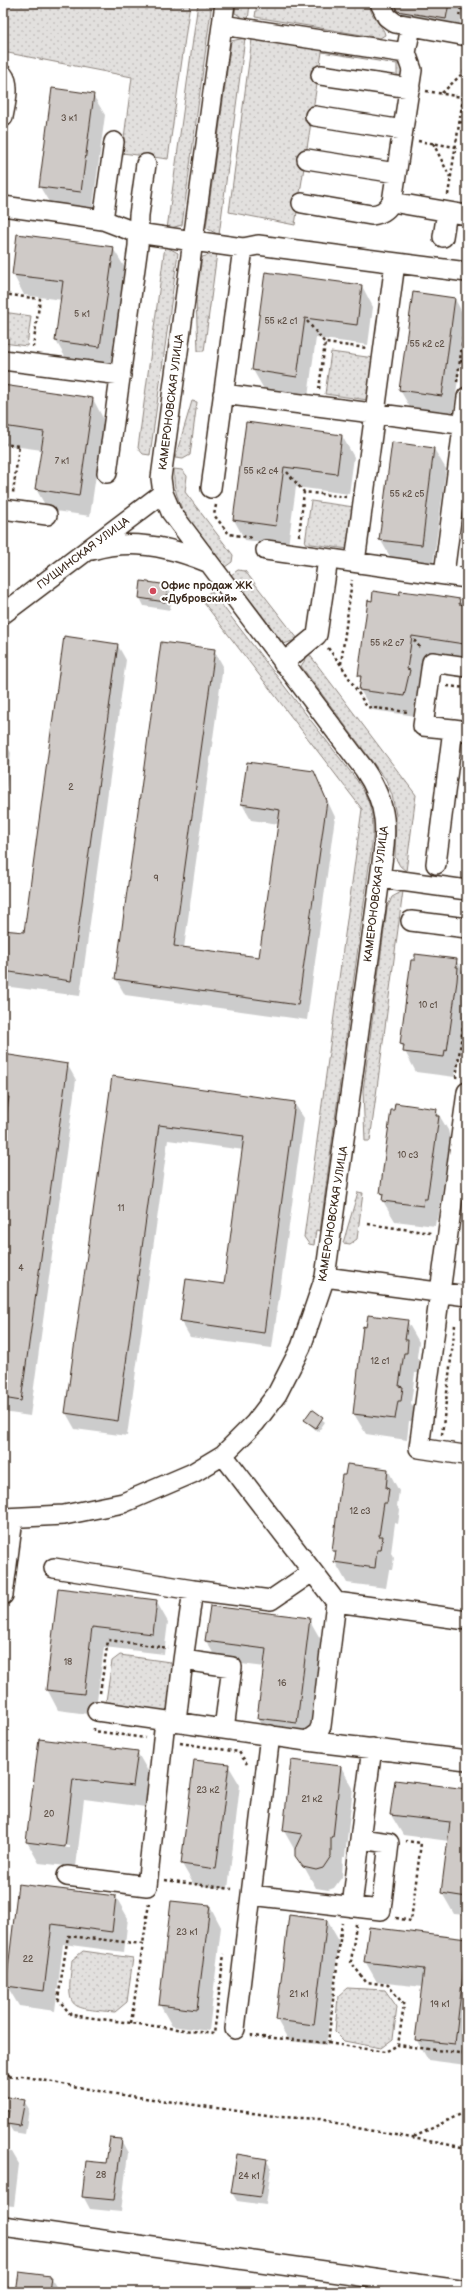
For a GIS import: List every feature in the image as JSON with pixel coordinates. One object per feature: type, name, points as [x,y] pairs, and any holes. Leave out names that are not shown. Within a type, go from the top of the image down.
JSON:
[{"type":"street","name":"КАМЕРОНОВСКАЯ УЛИЦА","points":[[3,1595],[8,1519],[64,1515],[123,1503],[193,1473],[223,1454],[255,1423],[277,1394],[301,1347],[325,1277],[380,878],[386,830],[384,815],[377,790],[364,769],[207,562],[171,512],[163,493],[162,462],[225,3]]},
{"type":"street","points":[[380,3],[386,17],[394,23],[467,36]]},
{"type":"street","points":[[222,25],[406,53]]},
{"type":"street","points":[[302,203],[371,215],[379,214],[387,210],[392,202],[412,70],[406,53],[411,26]]},
{"type":"street","points":[[321,75],[410,88]]},
{"type":"street","points":[[3,76],[7,81],[7,86],[3,117]]},
{"type":"street","points":[[315,116],[403,134]]},
{"type":"street","points":[[103,220],[114,142]]},
{"type":"street","points":[[307,160],[396,173]]},
{"type":"street","points":[[107,473],[138,246],[137,233],[146,164]]},
{"type":"street","points":[[392,202],[467,215]]},
{"type":"street","points":[[3,206],[103,220],[137,233],[242,248],[258,245],[467,272]]},
{"type":"street","points":[[443,237],[447,212]]},
{"type":"street","points":[[211,488],[242,248]]},
{"type":"street","points":[[355,562],[395,263]]},
{"type":"street","points":[[3,360],[121,375]]},
{"type":"street","points":[[444,574],[465,425],[462,393]]},
{"type":"street","points":[[223,394],[465,425]]},
{"type":"street","name":"ПУЩИНСКАЯ УЛИЦА","points":[[3,614],[163,493]]},
{"type":"street","points":[[7,510],[47,515]]},
{"type":"street","points":[[83,553],[110,545],[130,544],[171,550],[207,562]]},
{"type":"street","points":[[262,544],[296,554],[467,578]]},
{"type":"street","points":[[283,663],[317,635],[328,559]]},
{"type":"street","points":[[436,864],[460,730],[423,726],[432,662],[467,667]]},
{"type":"street","points":[[380,878],[467,890]]},
{"type":"street","points":[[411,921],[467,928]]},
{"type":"street","points":[[464,1455],[419,1448],[467,1092]]},
{"type":"street","points":[[325,1277],[467,1296]]},
{"type":"street","points":[[223,1454],[336,1602],[467,1620]]},
{"type":"street","points":[[54,1568],[194,1590],[271,1600],[312,1572]]},
{"type":"street","points":[[67,1876],[146,1886],[162,1741],[170,1721],[183,1660],[194,1590]]},
{"type":"street","points":[[307,1741],[318,1733],[321,1726],[336,1602]]},
{"type":"street","points":[[183,1660],[232,1667],[224,1729]]},
{"type":"street","points":[[97,1711],[307,1741],[467,1760]]},
{"type":"street","points":[[244,2029],[251,1895],[270,1735]]},
{"type":"street","points":[[351,1911],[372,1748]]},
{"type":"street","points":[[251,1895],[351,1911],[382,1910],[389,1843],[360,1840]]},
{"type":"street","points":[[3,2226],[467,2291]]},
{"type":"path","points":[[442,93],[467,68]]},
{"type":"path","points":[[447,212],[467,72]]},
{"type":"path","points":[[410,88],[467,98]]},
{"type":"path","points":[[459,122],[467,123]]},
{"type":"path","points":[[403,134],[433,143],[456,147]]},
{"type":"path","points":[[433,143],[451,177]]},
{"type":"path","points":[[3,294],[40,299],[31,364]]},
{"type":"path","points":[[462,393],[460,361],[467,309]]},
{"type":"path","points":[[307,321],[325,343],[383,350]]},
{"type":"path","points":[[316,406],[325,343]]},
{"type":"path","points":[[460,361],[467,362]]},
{"type":"path","points":[[3,444],[19,446],[7,510]]},
{"type":"path","points":[[287,472],[304,492],[363,500]]},
{"type":"path","points":[[211,488],[217,497],[214,516],[229,534],[262,544]]},
{"type":"path","points":[[296,554],[304,492]]},
{"type":"path","points":[[341,665],[355,562]]},
{"type":"path","points":[[317,635],[341,665],[367,707],[425,714]]},
{"type":"path","points":[[467,850],[465,868],[467,869]]},
{"type":"path","points":[[368,1224],[447,1235]]},
{"type":"path","points":[[441,1441],[456,1327],[452,1322]]},
{"type":"path","points":[[162,1741],[239,1752],[248,1762],[247,1770]]},
{"type":"path","points":[[388,1918],[411,1920],[421,1843],[398,1840]]},
{"type":"path","points":[[160,1879],[232,1889]]},
{"type":"path","points":[[231,1896],[233,1881]]},
{"type":"path","points":[[131,2023],[149,1900]]},
{"type":"path","points":[[328,2043],[351,1911]]},
{"type":"path","points":[[351,1911],[351,1962],[366,1982],[388,1985],[404,2005],[398,2045]]},
{"type":"path","points":[[143,1944],[68,1936],[58,1999],[71,2016],[214,2034],[225,1950]]},
{"type":"path","points":[[244,2029],[252,2036],[328,2043],[385,2052],[398,2045],[467,2054]]},
{"type":"path","points":[[3,2070],[10,2076]]},
{"type":"path","points":[[3,2077],[22,2076],[109,2093],[281,2117],[320,2119],[467,2148]]},
{"type":"path","points":[[414,2138],[467,2111]]},
{"type":"shaded area","points":[[3,3],[190,3],[168,159],[122,153],[132,77],[3,52]]},
{"type":"shaded area","points":[[198,3],[212,3],[182,225],[167,229]]},
{"type":"shaded area","points":[[236,3],[250,3],[248,21],[235,13]]},
{"type":"shaded area","points":[[257,3],[369,3],[372,14],[385,35],[380,38],[255,17]]},
{"type":"shaded area","points":[[245,38],[219,235],[206,228],[231,41]]},
{"type":"shaded area","points":[[252,39],[396,61],[403,71],[402,76],[399,77],[397,75],[397,64],[322,52],[295,225],[229,212]]},
{"type":"shaded area","points":[[165,246],[178,253],[150,455],[143,454],[138,448]]},
{"type":"shaded area","points":[[217,253],[204,351],[198,351],[196,298],[202,257]]},
{"type":"shaded area","points":[[3,312],[31,316],[27,346],[3,343]]},
{"type":"shaded area","points":[[331,352],[374,358],[368,400],[325,394]]},
{"type":"shaded area","points":[[192,401],[197,402],[190,455],[183,459],[175,458]]},
{"type":"shaded area","points":[[174,469],[182,470],[187,476],[185,492],[233,555],[232,562],[225,567],[198,534],[183,510],[177,497],[174,484]]},
{"type":"shaded area","points":[[311,501],[354,507],[348,549],[305,543]]},
{"type":"shaded area","points":[[238,570],[245,571],[298,639],[284,644],[231,575]]},
{"type":"shaded area","points":[[211,591],[361,786],[370,806],[373,820],[373,836],[320,1231],[316,1230],[314,1245],[309,1244],[304,1237],[362,809],[204,603],[205,596]]},
{"type":"shaded area","points":[[309,654],[416,795],[406,871],[400,866],[395,857],[396,815],[392,795],[386,780],[301,666]]},
{"type":"shaded area","points":[[403,891],[370,1141],[365,1141],[363,1091],[387,908],[392,897]]},
{"type":"shaded area","points":[[358,1192],[363,1193],[357,1239],[350,1244],[343,1243]]},
{"type":"shaded area","points":[[120,1655],[170,1662],[174,1671],[167,1717],[105,1708],[112,1661]]},
{"type":"shaded area","points":[[83,1951],[133,1958],[127,2002],[115,2012],[87,2009],[79,2007],[73,2003],[70,1997],[72,1960]]},
{"type":"shaded area","points":[[347,1988],[385,1990],[397,2007],[393,2039],[381,2048],[344,2041],[335,2032],[338,1996]]},
{"type":"building","points":[[395,3],[449,3],[446,19],[397,11]]},
{"type":"building","points":[[52,88],[94,94],[81,192],[39,187]]},
{"type":"building","points":[[17,234],[114,247],[100,347],[55,341],[63,281],[12,275]]},
{"type":"building","points":[[265,272],[362,285],[357,325],[305,318],[297,377],[252,370]]},
{"type":"building","points":[[413,292],[455,298],[442,396],[399,390]]},
{"type":"building","points":[[3,385],[93,398],[79,496],[35,489],[44,432],[3,426]]},
{"type":"building","points":[[246,422],[342,435],[337,474],[284,467],[276,526],[233,520]]},
{"type":"building","points":[[392,442],[434,448],[422,545],[379,540]]},
{"type":"building","name":"Офис продаж ЖК «Дубровский»","points":[[141,581],[168,585],[165,602],[139,598]]},
{"type":"building","points":[[373,591],[399,595],[400,591],[434,595],[460,599],[459,604],[467,605],[464,644],[412,636],[407,669],[410,670],[404,696],[359,690],[361,676],[358,676],[368,600],[372,601]]},
{"type":"building","points":[[64,636],[118,644],[71,981],[3,971],[3,930],[24,932]]},
{"type":"building","points":[[161,642],[215,649],[174,946],[259,957],[280,810],[241,804],[247,762],[314,771],[327,801],[298,1005],[115,979]]},
{"type":"building","points":[[415,954],[457,959],[457,981],[447,1051],[445,1050],[444,1057],[403,1052],[404,1045],[400,1044],[411,960],[415,960]]},
{"type":"building","points":[[3,1054],[68,1064],[21,1401],[3,1398],[3,1138],[9,1097],[3,1097]]},
{"type":"building","points":[[112,1076],[295,1102],[264,1333],[180,1321],[186,1279],[224,1284],[244,1136],[159,1125],[118,1421],[65,1413]]},
{"type":"building","points":[[395,1103],[437,1109],[436,1116],[439,1116],[427,1199],[424,1199],[423,1206],[382,1201],[383,1194],[380,1193],[387,1139],[391,1110],[394,1110]]},
{"type":"building","points":[[368,1315],[408,1320],[405,1340],[408,1340],[407,1353],[404,1353],[399,1386],[403,1387],[401,1401],[398,1401],[395,1419],[353,1414],[363,1326],[366,1327]]},
{"type":"building","points":[[312,1409],[323,1417],[316,1428],[304,1420]]},
{"type":"building","points":[[347,1464],[388,1469],[386,1488],[389,1489],[387,1503],[384,1503],[379,1536],[383,1536],[381,1550],[377,1550],[375,1568],[334,1562],[336,1551],[332,1551],[340,1489],[342,1475],[345,1475]]},
{"type":"building","points":[[58,1588],[157,1600],[153,1634],[92,1627],[84,1694],[46,1690]]},
{"type":"building","points":[[210,1606],[310,1618],[297,1723],[257,1718],[266,1649],[205,1641]]},
{"type":"building","points":[[39,1739],[138,1751],[133,1786],[73,1779],[65,1847],[26,1842]]},
{"type":"building","points":[[194,1760],[229,1764],[216,1869],[181,1864]]},
{"type":"building","points":[[291,1760],[341,1766],[333,1837],[331,1837],[331,1856],[323,1868],[316,1870],[303,1867],[295,1856],[295,1849],[302,1834],[283,1831]]},
{"type":"building","points":[[395,1780],[467,1789],[467,1897],[441,1893],[450,1822],[390,1815]]},
{"type":"building","points":[[18,1884],[116,1896],[112,1932],[52,1924],[44,1991],[6,1986]]},
{"type":"building","points":[[171,1901],[210,1905],[197,2010],[159,2005]]},
{"type":"building","points":[[289,1915],[327,1920],[314,2025],[276,2020]]},
{"type":"building","points":[[369,1927],[467,1939],[455,2044],[415,2040],[424,1969],[364,1962]]},
{"type":"building","points":[[3,2096],[25,2100],[20,2126],[7,2124],[9,2110],[3,2110]]},
{"type":"building","points":[[110,2138],[122,2139],[114,2200],[82,2197],[86,2161],[106,2163]]},
{"type":"building","points":[[237,2154],[267,2159],[261,2197],[231,2193]]},
{"type":"building","points":[[19,2272],[51,2276],[49,2292],[16,2292]]},
{"type":"place","name":"Офис продаж ЖК «Дубровский»","points":[[153,591]]}]
